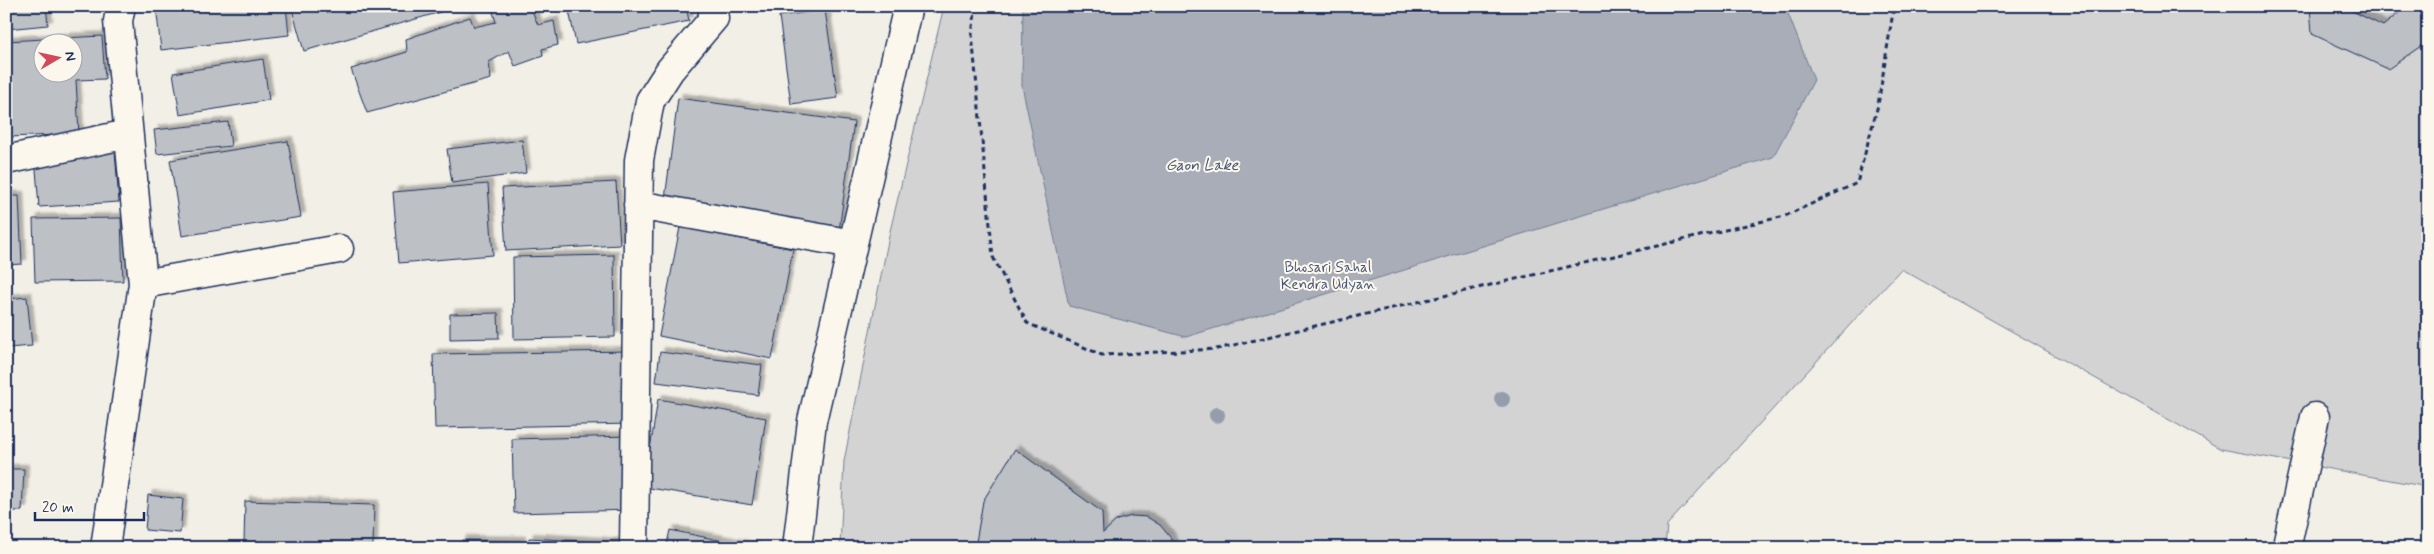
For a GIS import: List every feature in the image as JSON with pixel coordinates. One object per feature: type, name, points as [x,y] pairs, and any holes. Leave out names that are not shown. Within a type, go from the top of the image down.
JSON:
[{"type":"street","points":[[105,548],[143,284],[118,21],[121,6]]},
{"type":"street","points":[[797,548],[812,421],[908,6]]},
{"type":"street","points":[[634,548],[639,160],[650,101],[670,70],[717,10]]},
{"type":"street","points":[[6,160],[128,134]]},
{"type":"street","points":[[638,205],[853,244]]},
{"type":"street","points":[[143,284],[339,249]]},
{"type":"street","points":[[2289,548],[2288,540],[2314,416]]},
{"type":"path","points":[[976,6],[972,34],[993,257],[1027,324],[1102,355],[1217,349],[1785,216],[1857,183],[1878,105],[1894,6]]},
{"type":"green space","name":"Bhosari Sahal Kendra Udyan","points":[[944,6],[2428,6],[2428,487],[2221,449],[1901,269],[1667,525],[1665,548],[840,548],[844,461],[890,231]]},
{"type":"water","name":"Gaon Lake","points":[[1023,6],[1785,6],[1814,80],[1773,157],[1186,337],[1069,306],[1022,86]]},
{"type":"building","points":[[6,6],[46,6],[48,25],[6,29]]},
{"type":"building","points":[[156,6],[286,6],[289,35],[161,50]]},
{"type":"building","points":[[291,6],[442,6],[444,11],[304,51]]},
{"type":"building","points":[[505,6],[530,6],[538,25],[554,21],[558,45],[542,49],[543,56],[515,66],[509,51],[489,62],[491,79],[367,113],[351,69],[407,52],[406,39],[470,17],[474,27],[496,22],[492,9]]},
{"type":"building","points":[[568,6],[686,6],[689,21],[576,44]]},
{"type":"building","points":[[2310,6],[2342,6],[2383,26],[2407,6],[2428,6],[2428,41],[2388,69],[2312,34]]},
{"type":"building","points":[[825,10],[838,98],[791,104],[779,16]]},
{"type":"building","points":[[102,36],[105,79],[82,80],[82,37]]},
{"type":"building","points":[[32,40],[32,82],[76,82],[79,134],[9,137],[6,41]]},
{"type":"building","points":[[263,59],[269,100],[180,115],[173,73]]},
{"type":"building","points":[[678,98],[854,122],[839,231],[664,207]]},
{"type":"building","points":[[228,122],[231,146],[157,154],[154,130]]},
{"type":"building","points":[[522,140],[526,173],[452,183],[447,149]]},
{"type":"building","points":[[288,141],[301,217],[182,236],[170,160]]},
{"type":"building","points":[[115,151],[119,202],[39,207],[35,157]]},
{"type":"building","points":[[616,182],[620,245],[506,251],[502,188]]},
{"type":"building","points":[[488,184],[493,255],[399,263],[393,192]]},
{"type":"building","points":[[6,196],[19,196],[22,264],[6,265]]},
{"type":"building","points":[[121,218],[123,281],[35,282],[33,219]]},
{"type":"building","points":[[680,227],[793,249],[772,359],[659,336]]},
{"type":"building","points":[[614,255],[615,337],[514,339],[513,257]]},
{"type":"building","points":[[27,297],[32,346],[8,348],[6,299]]},
{"type":"building","points":[[498,313],[499,338],[450,339],[450,314]]},
{"type":"building","points":[[631,351],[633,424],[435,428],[433,354]]},
{"type":"building","points":[[660,352],[762,365],[758,395],[656,382]]},
{"type":"building","points":[[658,399],[766,418],[752,505],[644,487]]},
{"type":"building","points":[[631,436],[633,510],[514,513],[512,439]]},
{"type":"building","points":[[1015,449],[1102,512],[1103,533],[1117,520],[1132,516],[1147,517],[1160,525],[1170,537],[1174,548],[975,548],[983,501]]},
{"type":"building","points":[[6,469],[24,469],[22,511],[6,511]]},
{"type":"building","points":[[148,495],[183,499],[180,533],[145,530]]},
{"type":"building","points":[[245,501],[374,505],[373,546],[244,542]]},
{"type":"building","points":[[670,530],[757,548],[666,548]]},
{"type":"building","points":[[529,538],[618,543],[618,548],[528,548]]},
{"type":"building","points":[[462,540],[521,541],[521,548],[461,548]]}]
